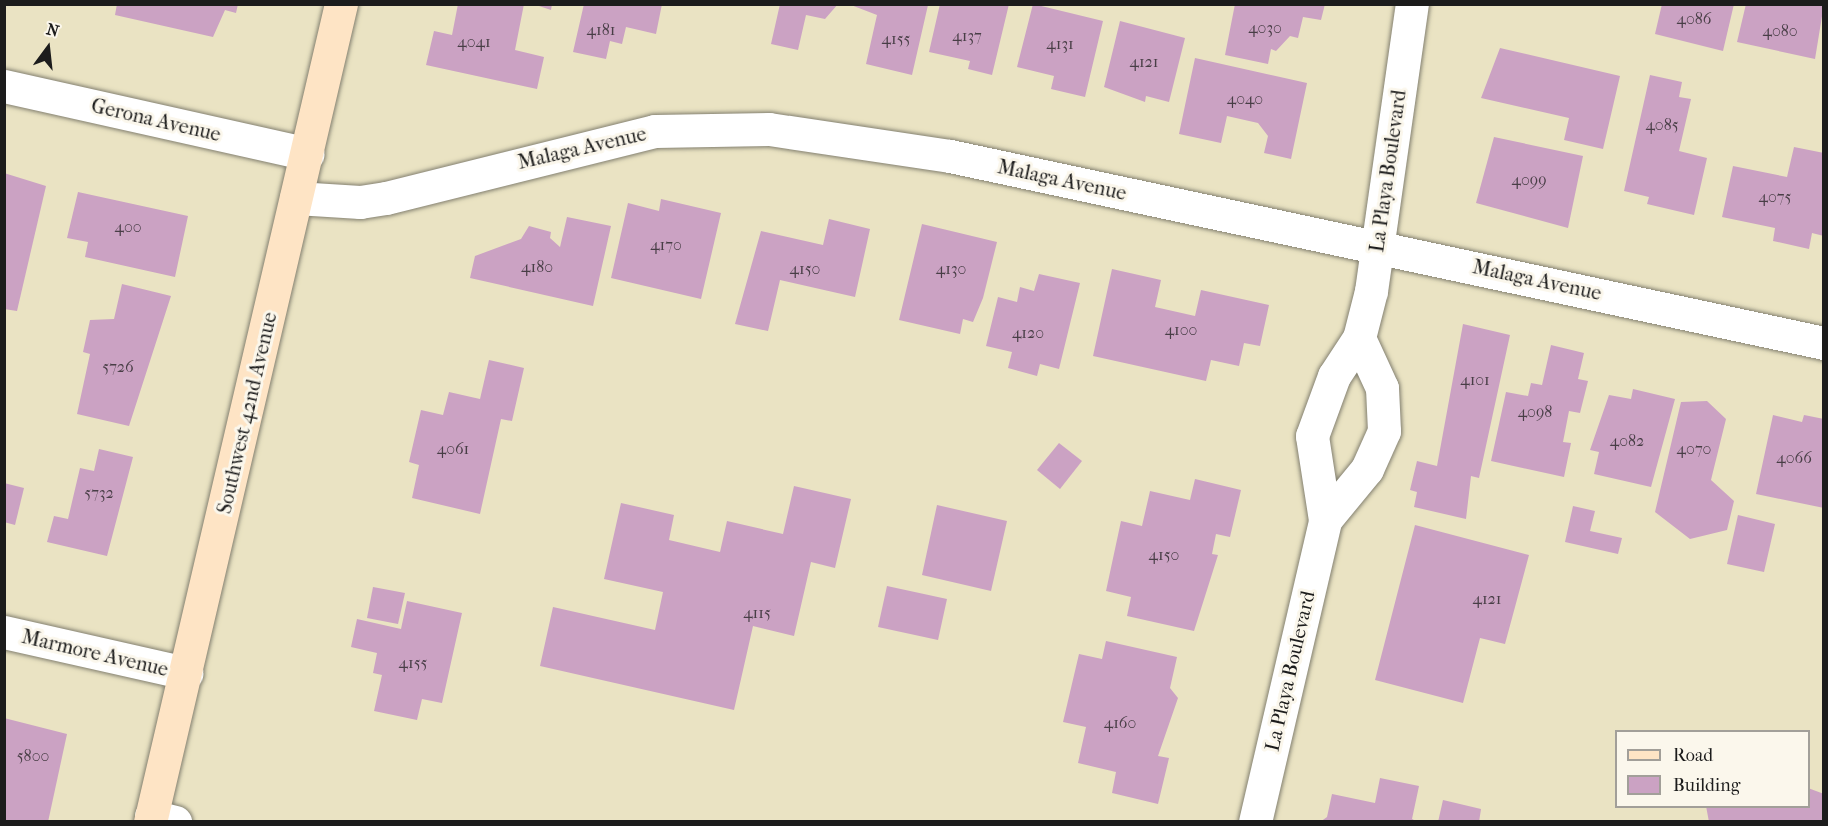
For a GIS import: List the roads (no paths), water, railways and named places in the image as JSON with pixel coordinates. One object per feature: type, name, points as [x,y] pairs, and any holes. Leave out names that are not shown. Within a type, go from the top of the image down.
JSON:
[{"type":"main road","name":"Southwest 42nd Avenue","points":[[159,820],[186,673],[341,4]]},
{"type":"street","name":"La Playa Boulevard","points":[[1255,822],[1325,520],[1312,436],[1334,376],[1359,338],[1378,247],[1412,4]]},
{"type":"street","name":"Gerona Avenue","points":[[4,86],[307,154]]},
{"type":"street","name":"Malaga Avenue","points":[[296,198],[377,199],[655,131],[769,129],[950,156],[1824,343]]},
{"type":"street","name":"La Playa Boulevard","points":[[1325,520],[1367,469],[1384,431],[1382,388],[1359,338]]},
{"type":"street","name":"Marmore Avenue","points":[[4,632],[186,673]]}]
